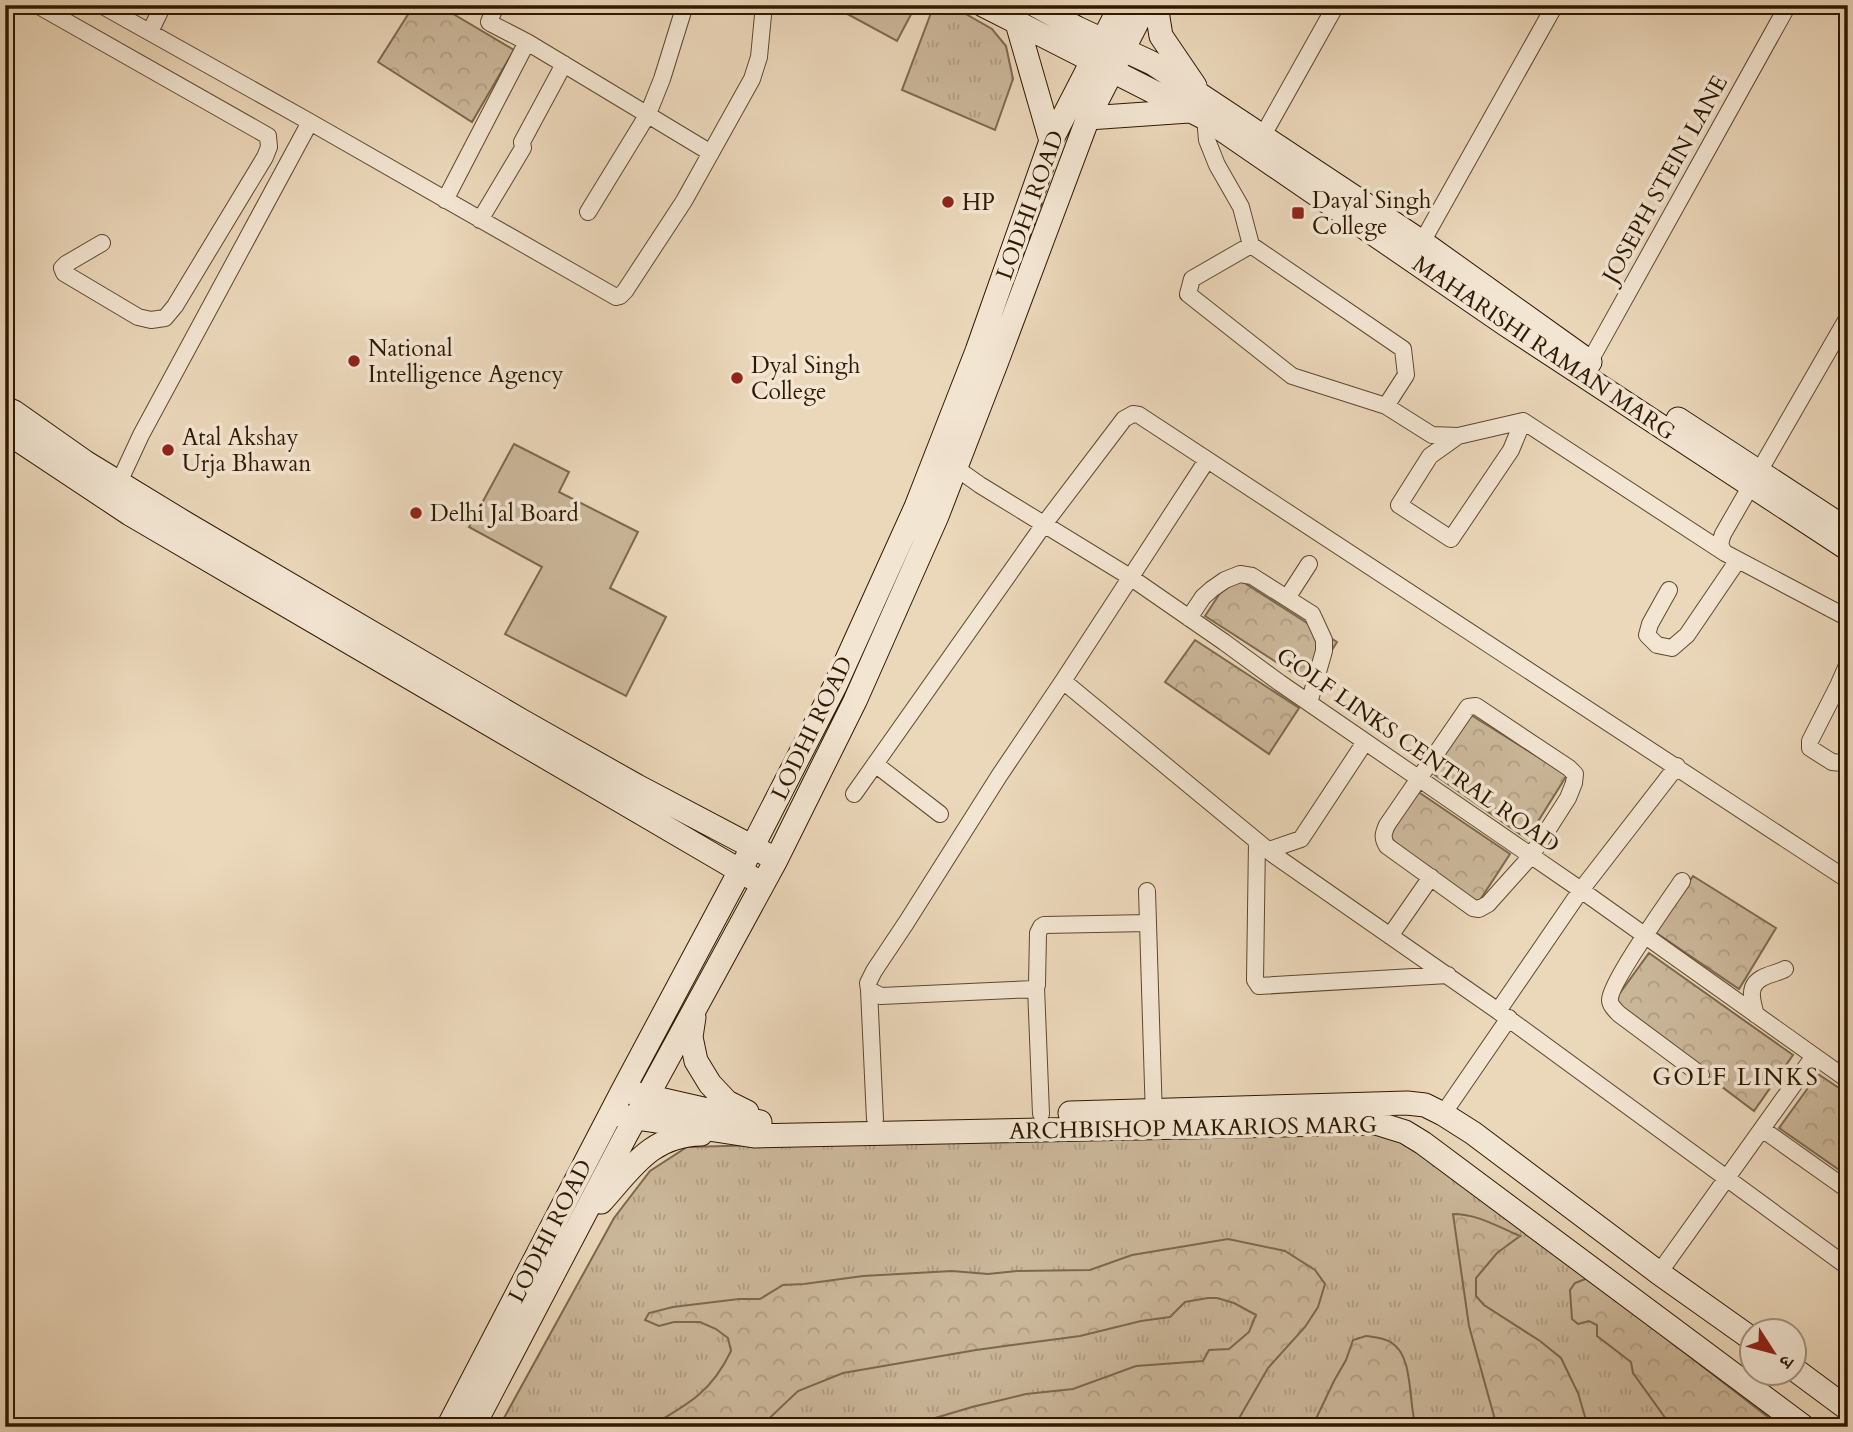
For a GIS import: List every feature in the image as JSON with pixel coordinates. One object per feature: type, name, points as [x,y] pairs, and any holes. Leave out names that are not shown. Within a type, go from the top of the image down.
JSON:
[{"type":"main road","name":"MAHARISHI RAMAN MARG","points":[[983,5],[1102,66],[1262,137],[1417,250],[1505,324],[1586,368],[1755,479],[1848,550]]},
{"type":"main road","name":"MAHARISHI RAMAN MARG","points":[[1035,5],[1152,63],[1198,108],[1417,250]]},
{"type":"main road","name":"LODHI ROAD","points":[[448,1427],[835,686],[916,507],[977,351],[1051,141],[1114,44],[1121,5]]},
{"type":"main road","points":[[1114,44],[1146,5]]},
{"type":"main road","points":[[1088,118],[1198,108],[1161,36],[1157,5]]},
{"type":"main road","points":[[1017,23],[1051,141]]},
{"type":"main road","name":"LODHI ROAD","points":[[473,1427],[635,1118],[776,860],[855,701],[956,468],[1088,118],[1102,66]]},
{"type":"main road","points":[[5,408],[14,412],[115,493],[763,884]]},
{"type":"main road","points":[[5,431],[637,786],[776,860]]},
{"type":"main road","name":"MAHARISHI RAMAN MARG","points":[[1755,479],[1848,530]]},
{"type":"main road","points":[[697,1004],[691,1037],[696,1061],[710,1084],[727,1102],[762,1129]]},
{"type":"main road","name":"ARCHBISHOP MAKARIOS MARG","points":[[623,1090],[755,1122],[762,1129]]},
{"type":"main road","name":"ARCHBISHOP MAKARIOS MARG","points":[[611,1114],[762,1129],[1154,1119],[1407,1103],[1425,1105],[1474,1133],[1738,1329]]},
{"type":"main road","name":"ARCHBISHOP MAKARIOS MARG","points":[[762,1129],[875,1119],[1041,1114],[1376,1123],[1405,1132],[1804,1427]]},
{"type":"main road","points":[[578,1226],[643,1155],[666,1140],[697,1134],[762,1129]]},
{"type":"main road","points":[[1808,1379],[1848,1409]]},
{"type":"street","points":[[37,5],[268,135],[269,146],[175,306],[165,318],[151,320],[138,317],[64,273],[62,268],[66,264],[102,243]]},
{"type":"street","points":[[101,5],[611,296],[620,296],[684,201],[752,79],[759,57],[764,5]]},
{"type":"street","points":[[149,32],[163,5]]},
{"type":"street","points":[[496,5],[489,22],[711,153]]},
{"type":"street","points":[[588,212],[648,114],[685,5]]},
{"type":"street","points":[[1262,137],[1336,5]]},
{"type":"street","points":[[1417,250],[1555,5]]},
{"type":"street","name":"JOSEPH STEIN LANE","points":[[1586,368],[1788,5]]},
{"type":"street","points":[[445,200],[527,42]]},
{"type":"street","points":[[164,76],[180,49]]},
{"type":"street","points":[[480,220],[523,149],[522,142],[564,64]]},
{"type":"street","points":[[1198,108],[1217,165],[1241,207],[1251,244],[1403,349],[1406,375],[1386,406]]},
{"type":"street","points":[[115,493],[141,435],[310,122]]},
{"type":"street","points":[[1251,244],[1192,279],[1188,294],[1292,376],[1386,406],[1432,435],[1458,436],[1523,421],[1731,556],[1848,618]]},
{"type":"street","points":[[1731,556],[1720,547],[1723,534],[1848,317]]},
{"type":"street","points":[[854,794],[1045,523],[1128,416],[1133,414],[1139,415],[1848,880]]},
{"type":"street","points":[[1458,436],[1430,456],[1399,505],[1451,539],[1511,450],[1523,421]]},
{"type":"street","points":[[875,1119],[868,983],[874,971],[1207,460]]},
{"type":"street","name":"GOLF LINKS CENTRAL ROAD","points":[[956,468],[1130,577],[1581,890],[1848,1080]]},
{"type":"street","points":[[1669,590],[1650,624],[1647,635],[1657,645],[1672,648],[1687,635],[1731,556]]},
{"type":"street","points":[[1287,598],[1309,564]]},
{"type":"street","points":[[1189,618],[1212,589],[1225,580],[1240,575],[1252,576],[1312,614],[1324,640],[1324,651],[1309,703]]},
{"type":"street","points":[[1848,663],[1810,741],[1810,748],[1832,762],[1842,763],[1848,755]]},
{"type":"street","points":[[1063,681],[1263,846],[1504,1015],[1848,1266]]},
{"type":"street","points":[[1476,706],[1575,774],[1568,798],[1531,856],[1488,904],[1479,909],[1473,908],[1387,846],[1383,839],[1387,825],[1468,707],[1476,706]]},
{"type":"street","points":[[1263,846],[1301,839],[1365,742]]},
{"type":"street","points":[[875,764],[940,814]]},
{"type":"street","points":[[1443,1114],[1581,890],[1677,766]]},
{"type":"street","points":[[1263,846],[1255,980],[1259,986],[1448,975]]},
{"type":"street","points":[[1390,936],[1431,877]]},
{"type":"street","points":[[1682,881],[1645,936],[1613,989],[1610,999],[1612,1007],[1619,1014],[1701,1075]]},
{"type":"street","points":[[1147,891],[1154,1119]]},
{"type":"street","points":[[1041,1114],[1036,987],[1038,933],[1041,927],[1149,923]]},
{"type":"street","points":[[1756,1015],[1751,995],[1755,985],[1761,978],[1785,969]]},
{"type":"street","points":[[869,990],[881,996],[1032,990],[1036,987]]},
{"type":"street","points":[[1659,1273],[1814,1056]]},
{"type":"street","points":[[1762,1129],[1848,1190]]},
{"type":"green space","points":[[414,5],[438,5],[514,50],[472,122],[378,62]]},
{"type":"green space","points":[[843,5],[916,5],[897,41],[840,10]]},
{"type":"green space","points":[[934,5],[950,5],[992,29],[1006,46],[1013,79],[995,130],[902,90]]},
{"type":"green space","points":[[514,444],[569,472],[559,492],[638,532],[610,588],[666,617],[626,696],[505,634],[542,567],[469,527]]},
{"type":"green space","points":[[1232,575],[1337,642],[1310,684],[1205,616]]},
{"type":"green space","points":[[1195,640],[1299,708],[1269,754],[1165,682]]},
{"type":"green space","points":[[1471,715],[1567,775],[1527,839],[1432,773]]},
{"type":"green space","points":[[1417,791],[1510,854],[1478,903],[1387,840]]},
{"type":"green space","points":[[1693,876],[1776,928],[1739,989],[1655,932]]},
{"type":"green space","points":[[1649,953],[1793,1055],[1754,1111],[1612,1004]]},
{"type":"green space","points":[[1818,1074],[1848,1094],[1848,1176],[1779,1128]]},
{"type":"green space","points":[[1369,1130],[1412,1142],[1789,1427],[499,1427],[614,1218],[650,1171],[687,1147]]},
{"type":"green space","points":[[1453,1214],[1479,1219],[1520,1236],[1497,1253],[1476,1278],[1476,1296],[1484,1305],[1561,1358],[1578,1393],[1588,1427],[1497,1427],[1469,1326]]},
{"type":"green space","points":[[1228,1239],[1285,1251],[1315,1270],[1325,1284],[1318,1307],[1305,1327],[1268,1368],[1234,1427],[905,1427],[1026,1394],[1073,1389],[1136,1366],[1203,1361],[1209,1350],[1229,1349],[1249,1332],[1256,1315],[1234,1303],[1208,1298],[1185,1302],[1170,1317],[1080,1336],[976,1350],[843,1373],[798,1391],[760,1427],[649,1427],[706,1388],[731,1351],[728,1338],[716,1329],[700,1322],[674,1322],[659,1326],[645,1320],[649,1313],[673,1307],[760,1299],[783,1285],[863,1276],[952,1271],[988,1274],[1090,1270],[1132,1255]]},
{"type":"green space","points":[[1588,1278],[1781,1427],[1669,1427],[1633,1373],[1631,1362],[1597,1336],[1597,1325],[1589,1321],[1578,1324],[1572,1319],[1570,1290],[1575,1283]]},
{"type":"green space","points":[[1366,1336],[1392,1343],[1404,1359],[1416,1427],[1312,1427],[1346,1360],[1353,1340]]},
{"type":"place","name":"HP","points":[[948,202]]},
{"type":"place","name":"Dayal Singh College","points":[[1298,213]]},
{"type":"place","name":"National Intelligence Agency","points":[[354,361]]},
{"type":"place","name":"Dyal Singh College","points":[[737,378]]},
{"type":"place","name":"Atal Akshay Urja Bhawan","points":[[168,450]]},
{"type":"place","name":"Delhi Jal Board","points":[[416,513]]},
{"type":"district","name":"GOLF LINKS","points":[[1736,1077]]}]
